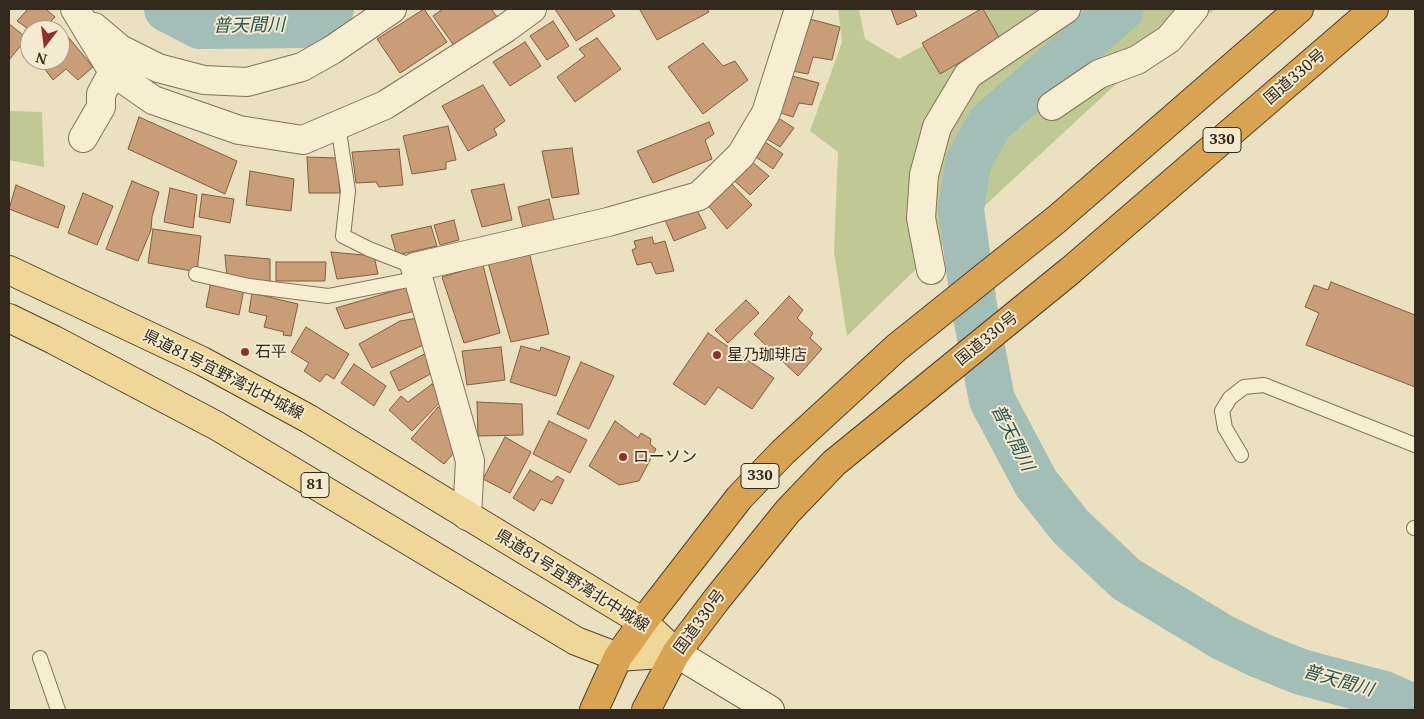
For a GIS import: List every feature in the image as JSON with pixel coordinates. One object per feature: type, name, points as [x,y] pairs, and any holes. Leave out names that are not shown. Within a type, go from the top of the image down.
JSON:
[{"type":"highway","name":"330","points":[[594,710],[618,657],[643,622],[746,492],[783,452],[896,348],[1057,219],[1299,9]]},
{"type":"highway","name":"国道330号","points":[[646,710],[676,654],[726,587],[788,511],[834,463],[1071,270],[1374,9]]},
{"type":"main road","name":"県道81号宜野湾北中城線","points":[[9,270],[202,361],[309,419],[643,622],[676,654]]},
{"type":"main road","name":"県道81号宜野湾北中城線","points":[[9,318],[217,426],[576,641],[618,657],[676,654]]},
{"type":"street","points":[[76,11],[120,49],[158,68],[204,80],[247,82],[302,67],[332,50],[392,9]]},
{"type":"street","points":[[76,11],[113,72],[153,100],[239,130],[303,140],[385,105],[506,28],[532,9]]},
{"type":"street","points":[[467,516],[470,461],[417,272],[699,196],[741,155],[766,113],[799,9]]},
{"type":"street","points":[[931,270],[921,218],[924,175],[937,127],[968,75],[1066,9]]},
{"type":"street","points":[[1052,106],[1099,74],[1137,60],[1169,39],[1194,9]]},
{"type":"street","points":[[83,138],[102,107],[101,94],[113,72]]},
{"type":"street","points":[[676,654],[770,710]]},
{"type":"lane","points":[[338,125],[348,191],[343,236],[417,272]]},
{"type":"lane","points":[[196,274],[248,286],[328,296],[417,272]]},
{"type":"lane","points":[[1241,456],[1225,428],[1222,411],[1230,398],[1244,386],[1264,385],[1415,446]]},
{"type":"lane","points":[[40,658],[58,710]]},
{"type":"green space","points":[[838,9],[859,9],[865,39],[899,59],[988,9],[1215,9],[1114,86],[913,272],[847,336],[834,252],[838,152],[810,131],[842,42]]},
{"type":"green space","points":[[9,111],[42,112],[44,167],[9,160]]},
{"type":"building","points":[[28,9],[46,9],[55,17],[52,20],[20,20],[20,23],[17,21]]},
{"type":"building","points":[[424,9],[447,42],[400,73],[377,39]]},
{"type":"building","points":[[443,9],[491,9],[498,18],[455,47],[433,16]]},
{"type":"building","points":[[555,9],[610,9],[615,16],[576,41]]},
{"type":"building","points":[[707,9],[709,12],[657,40],[640,10]]},
{"type":"building","points":[[891,9],[914,9],[917,16],[897,25]]},
{"type":"building","points":[[983,9],[1000,39],[940,74],[922,43]]},
{"type":"building","points":[[802,17],[840,27],[832,60],[813,57],[808,74],[787,70]]},
{"type":"building","points":[[553,21],[569,46],[547,60],[530,36]]},
{"type":"building","points":[[9,24],[20,33],[20,47],[9,60]]},
{"type":"building","points":[[597,38],[621,69],[575,102],[557,77],[585,56],[579,49]]},
{"type":"building","points":[[70,39],[93,67],[78,80],[67,70],[70,70]]},
{"type":"building","points":[[525,42],[541,66],[510,86],[493,62]]},
{"type":"building","points":[[703,43],[723,66],[735,61],[748,80],[703,114],[668,67]]},
{"type":"building","points":[[46,70],[65,70],[53,80]]},
{"type":"building","points":[[785,74],[819,83],[812,105],[799,103],[793,117],[772,110]]},
{"type":"building","points":[[483,85],[505,121],[494,129],[497,135],[468,151],[442,106]]},
{"type":"building","points":[[772,114],[794,128],[780,147],[759,134]]},
{"type":"building","points":[[139,117],[237,161],[225,194],[128,149]]},
{"type":"building","points":[[709,122],[714,134],[705,140],[712,159],[653,183],[637,151]]},
{"type":"building","points":[[448,126],[456,160],[446,162],[446,169],[412,174],[403,136]]},
{"type":"building","points":[[759,138],[783,154],[773,169],[749,152]]},
{"type":"building","points":[[572,148],[579,194],[552,198],[542,151]]},
{"type":"building","points":[[399,149],[403,185],[379,187],[376,182],[356,183],[352,152]]},
{"type":"building","points":[[307,157],[337,158],[340,193],[309,193]]},
{"type":"building","points":[[746,157],[769,176],[750,195],[728,175]]},
{"type":"building","points":[[250,171],[294,179],[291,211],[246,205]]},
{"type":"building","points":[[727,179],[752,205],[727,229],[704,200]]},
{"type":"building","points":[[132,181],[159,192],[152,217],[151,230],[138,261],[106,249]]},
{"type":"building","points":[[504,184],[512,220],[482,227],[471,190]]},
{"type":"building","points":[[16,185],[65,206],[58,228],[9,209]]},
{"type":"building","points":[[170,188],[197,195],[193,228],[164,222]]},
{"type":"building","points":[[83,193],[113,206],[97,245],[68,233]]},
{"type":"building","points":[[202,194],[234,199],[230,223],[199,217]]},
{"type":"building","points":[[549,199],[554,220],[523,228],[518,207]]},
{"type":"building","points":[[693,202],[706,228],[674,241],[663,215]]},
{"type":"building","points":[[454,220],[459,240],[440,245],[434,225]]},
{"type":"building","points":[[431,226],[437,246],[397,255],[391,235]]},
{"type":"building","points":[[153,229],[201,236],[197,272],[148,263]]},
{"type":"building","points":[[652,237],[654,244],[665,241],[674,271],[656,274],[651,262],[637,265],[632,250],[636,248],[634,241]]},
{"type":"building","points":[[331,252],[374,256],[378,274],[337,279]]},
{"type":"building","points":[[529,252],[549,334],[511,342],[488,263]]},
{"type":"building","points":[[225,255],[270,259],[270,282],[227,278]]},
{"type":"building","points":[[276,262],[326,262],[325,281],[276,281]]},
{"type":"building","points":[[483,265],[500,333],[464,343],[442,277]]},
{"type":"building","points":[[211,281],[244,289],[239,315],[206,307]]},
{"type":"building","points":[[1331,282],[1415,315],[1415,387],[1306,345],[1319,313],[1305,307],[1314,285],[1328,290]]},
{"type":"building","points":[[411,286],[419,310],[345,329],[336,308]]},
{"type":"building","points":[[252,293],[298,304],[291,336],[283,335],[284,332],[264,327],[267,316],[249,312]]},
{"type":"building","points":[[789,296],[803,310],[797,318],[813,333],[810,338],[822,349],[798,376],[754,334]]},
{"type":"building","points":[[746,300],[759,313],[728,343],[715,330]]},
{"type":"building","points":[[424,317],[430,342],[372,368],[359,344],[400,321]]},
{"type":"building","points":[[306,327],[349,354],[334,379],[326,374],[320,382],[304,371],[309,363],[291,352]]},
{"type":"building","name":"星乃珈琲店","points":[[708,333],[774,378],[752,409],[718,387],[705,405],[673,384]]},
{"type":"building","points":[[521,346],[540,351],[541,347],[570,357],[556,396],[510,382]]},
{"type":"building","points":[[501,347],[505,380],[467,385],[462,351]]},
{"type":"building","points":[[430,351],[438,370],[399,391],[390,372]]},
{"type":"building","points":[[581,362],[614,376],[589,429],[557,414]]},
{"type":"building","points":[[354,364],[386,386],[374,406],[341,383]]},
{"type":"building","points":[[432,384],[444,398],[412,431],[389,410],[401,396],[408,402]]},
{"type":"building","points":[[477,402],[522,404],[523,435],[478,436]]},
{"type":"building","points":[[438,407],[452,417],[459,447],[444,464],[411,439]]},
{"type":"building","points":[[549,421],[587,440],[570,473],[533,454]]},
{"type":"building","name":"ローソン","points":[[615,421],[638,438],[641,433],[651,439],[650,444],[656,449],[639,481],[619,485],[589,466]]},
{"type":"building","points":[[505,437],[531,452],[510,493],[483,479]]},
{"type":"building","points":[[530,470],[552,482],[557,476],[564,480],[552,504],[541,499],[534,511],[513,498]]},
{"type":"waterway","name":"普天間川","points":[[167,9],[200,26],[304,25],[331,9]]},
{"type":"waterway","name":"普天間川","points":[[1121,9],[990,123],[968,163],[961,209],[974,306],[992,400],[1036,483],[1071,527],[1126,579],[1222,637],[1259,655],[1301,672],[1384,694],[1415,708]]},
{"type":"place","name":"石平","points":[[245,352]]},
{"type":"place","name":"星乃珈琲店","points":[[717,355]]},
{"type":"place","name":"ローソン","points":[[623,457]]}]
